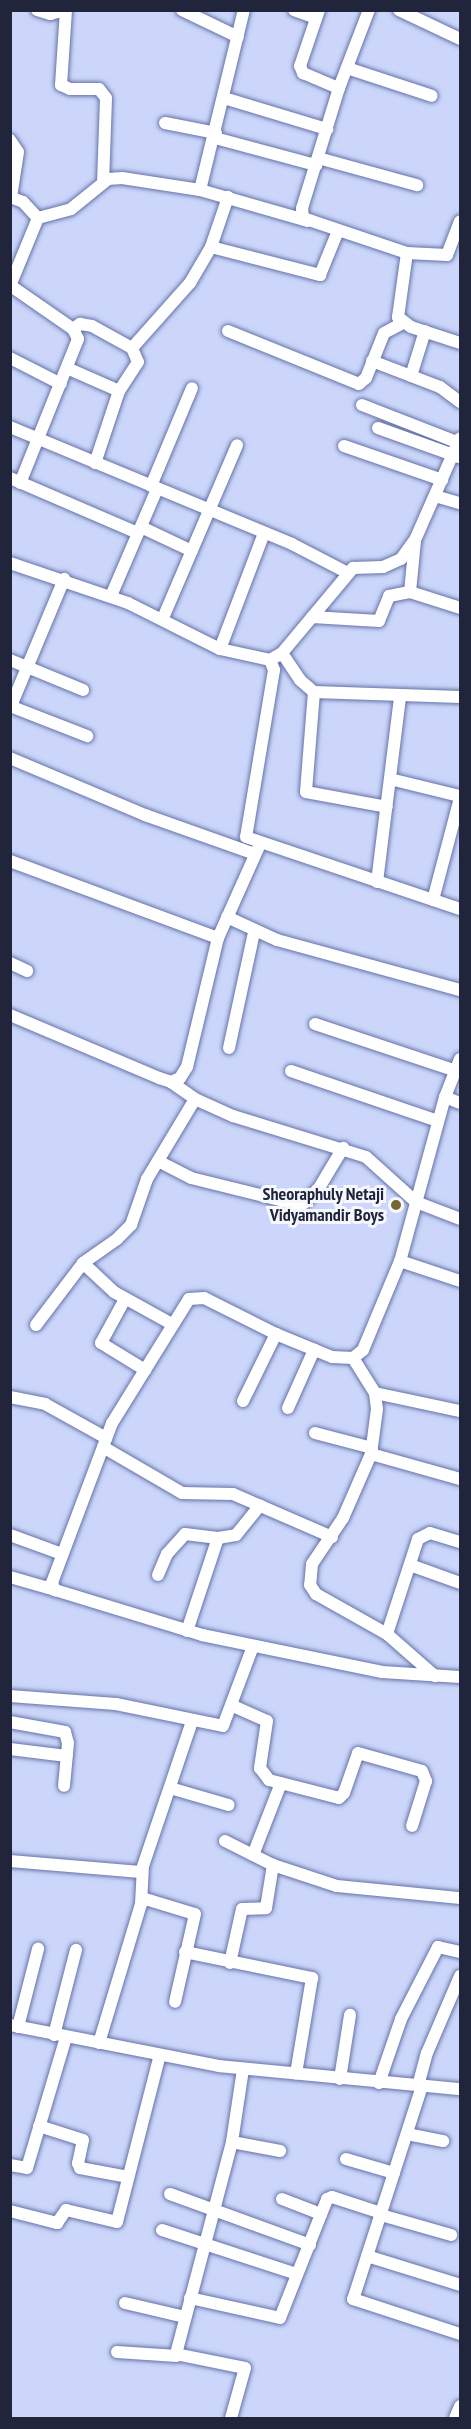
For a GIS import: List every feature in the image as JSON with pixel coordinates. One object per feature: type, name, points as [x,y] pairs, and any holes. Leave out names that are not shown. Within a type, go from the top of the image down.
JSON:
[{"type":"street","points":[[37,10],[50,14],[65,10],[61,85],[70,89],[99,89],[106,98],[103,182]]},
{"type":"street","points":[[182,10],[238,37]]},
{"type":"street","points":[[200,190],[216,135],[244,10]]},
{"type":"street","points":[[294,10],[317,14],[300,66],[303,73],[339,88]]},
{"type":"street","points":[[308,221],[303,218],[302,208],[339,88],[369,10]]},
{"type":"street","points":[[403,11],[460,39]]},
{"type":"street","points":[[347,68],[432,96]]},
{"type":"street","points":[[224,98],[327,129]]},
{"type":"street","points":[[165,123],[417,185]]},
{"type":"street","points":[[10,140],[18,152],[11,197],[23,202],[38,218]]},
{"type":"street","points":[[38,218],[71,209],[103,182],[122,178],[200,190],[228,197],[407,254],[447,255],[458,241],[460,221]]},
{"type":"street","points":[[132,348],[190,283],[211,248],[228,197]]},
{"type":"street","points":[[38,218],[10,286],[73,329],[76,346],[38,439],[15,481],[192,551]]},
{"type":"street","points":[[211,248],[320,274],[338,231]]},
{"type":"street","points":[[407,254],[397,310],[403,323],[460,343]]},
{"type":"street","points":[[73,329],[86,323],[132,348],[138,362],[119,391],[95,463]]},
{"type":"street","points":[[228,331],[353,383],[363,383],[384,333],[403,323]]},
{"type":"street","points":[[411,376],[424,331]]},
{"type":"street","points":[[10,358],[61,384]]},
{"type":"street","points":[[372,361],[440,387],[460,402]]},
{"type":"street","points":[[67,368],[119,391]]},
{"type":"street","points":[[111,596],[139,530],[192,388]]},
{"type":"street","points":[[362,405],[460,441],[457,457],[442,480],[415,540],[410,592]]},
{"type":"street","points":[[10,428],[264,533],[348,573]]},
{"type":"street","points":[[378,428],[457,457]]},
{"type":"street","points":[[163,618],[237,445]]},
{"type":"street","points":[[344,446],[442,480]]},
{"type":"street","points":[[435,496],[460,503]]},
{"type":"street","points":[[220,649],[264,533]]},
{"type":"street","points":[[10,563],[111,596],[163,618],[220,649],[270,660],[282,653],[348,573],[361,566],[392,564],[415,540]]},
{"type":"street","points":[[64,579],[11,706],[87,736]]},
{"type":"street","points":[[312,617],[379,621],[390,596],[410,592],[460,608]]},
{"type":"street","points":[[282,653],[300,680],[314,692],[400,698],[460,698]]},
{"type":"street","points":[[10,660],[83,690]]},
{"type":"street","points":[[257,849],[246,837],[245,829],[274,670],[270,660]]},
{"type":"street","points":[[314,692],[306,792],[387,807]]},
{"type":"street","points":[[377,882],[400,698]]},
{"type":"street","points":[[10,758],[145,815],[377,882],[460,909]]},
{"type":"street","points":[[390,779],[460,797],[455,840],[433,900]]},
{"type":"street","points":[[171,1082],[180,1078],[187,1067],[218,939],[257,849]]},
{"type":"street","points":[[10,861],[218,939]]},
{"type":"street","points":[[227,917],[254,932],[402,977],[460,990]]},
{"type":"street","points":[[229,1048],[254,932]]},
{"type":"street","points":[[10,963],[27,971]]},
{"type":"street","points":[[10,1015],[171,1082],[195,1099],[255,1124],[343,1148],[381,1167],[416,1202],[460,1219]]},
{"type":"street","points":[[315,1024],[453,1070]]},
{"type":"street","points":[[353,1358],[363,1350],[400,1261],[453,1070],[460,1059]]},
{"type":"street","points":[[291,1071],[438,1121]]},
{"type":"street","points":[[445,1097],[460,1103]]},
{"type":"street","points":[[36,1325],[83,1263],[124,1234],[158,1161],[195,1099]]},
{"type":"street","points":[[158,1161],[191,1178],[296,1204],[304,1203],[315,1193],[343,1148]]},
{"type":"street","points":[[400,1261],[460,1281]]},
{"type":"street","points":[[83,1263],[125,1299],[172,1324]]},
{"type":"street","points":[[55,1590],[52,1583],[105,1442],[182,1306],[196,1297],[314,1350],[353,1358],[375,1393],[377,1409],[371,1451],[332,1537],[312,1564],[310,1585],[316,1594],[387,1634],[435,1676]]},
{"type":"street","points":[[125,1299],[101,1343],[145,1370]]},
{"type":"street","points":[[243,1401],[276,1334]]},
{"type":"street","points":[[288,1408],[314,1350]]},
{"type":"street","points":[[375,1393],[460,1411]]},
{"type":"street","points":[[11,1398],[45,1404],[182,1493],[222,1492],[260,1505],[332,1537]]},
{"type":"street","points":[[315,1433],[460,1479]]},
{"type":"street","points":[[158,1575],[167,1554],[185,1534],[218,1538],[241,1532],[260,1505]]},
{"type":"street","points":[[387,1634],[422,1534],[460,1542]]},
{"type":"street","points":[[10,1535],[62,1554]]},
{"type":"street","points":[[187,1631],[218,1538]]},
{"type":"street","points":[[410,1565],[460,1583]]},
{"type":"street","points":[[10,1577],[187,1631],[253,1646],[382,1672],[460,1677]]},
{"type":"street","points":[[10,1696],[97,1701],[223,1726],[233,1706],[253,1646]]},
{"type":"street","points":[[233,1706],[267,1720],[261,1773],[281,1783],[339,1798],[344,1793],[355,1757],[364,1752],[422,1771],[426,1781],[412,1826]]},
{"type":"street","points":[[99,2043],[142,1898],[142,1870],[192,1721]]},
{"type":"street","points":[[10,1722],[65,1732],[67,1756],[64,1786]]},
{"type":"street","points":[[10,1749],[67,1756]]},
{"type":"street","points":[[253,1855],[281,1783]]},
{"type":"street","points":[[170,1788],[229,1805]]},
{"type":"street","points":[[225,1841],[273,1864],[347,1888],[460,1898]]},
{"type":"street","points":[[10,1861],[139,1873],[142,1870]]},
{"type":"street","points":[[230,1963],[242,1909],[266,1908],[273,1864]]},
{"type":"street","points":[[142,1898],[194,1912],[175,2002]]},
{"type":"street","points":[[379,2083],[400,2019],[438,1947],[460,1952]]},
{"type":"street","points":[[38,1949],[13,2028],[243,2069],[460,2089]]},
{"type":"street","points":[[10,2165],[26,2169],[39,2127],[60,2036],[76,1950]]},
{"type":"street","points":[[185,1952],[312,1978],[296,2074]]},
{"type":"street","points":[[460,1976],[427,2053],[407,2134],[353,2299],[460,2334]]},
{"type":"street","points":[[340,2079],[350,2015]]},
{"type":"street","points":[[10,2211],[57,2223],[66,2210],[117,2222],[160,2055]]},
{"type":"street","points":[[177,2356],[190,2298],[232,2142],[243,2069]]},
{"type":"street","points":[[39,2127],[83,2140],[78,2163],[81,2168],[128,2177]]},
{"type":"street","points":[[407,2134],[443,2141]]},
{"type":"street","points":[[232,2142],[280,2151]]},
{"type":"street","points":[[346,2159],[394,2173]]},
{"type":"street","points":[[170,2194],[310,2245]]},
{"type":"street","points":[[190,2298],[277,2319],[283,2314],[321,2214],[332,2197],[452,2235]]},
{"type":"street","points":[[282,2199],[321,2214]]},
{"type":"street","points":[[162,2230],[206,2242],[297,2274]]},
{"type":"street","points":[[367,2256],[460,2285]]},
{"type":"street","points":[[125,2303],[186,2317]]},
{"type":"street","points":[[117,2352],[177,2356],[245,2368],[231,2418]]},
{"type":"street","points":[[455,2418],[460,2406]]},
{"type":"place","name":"Sheoraphuly Netaji Vidyamandir Boys","points":[[396,1205]]}]
